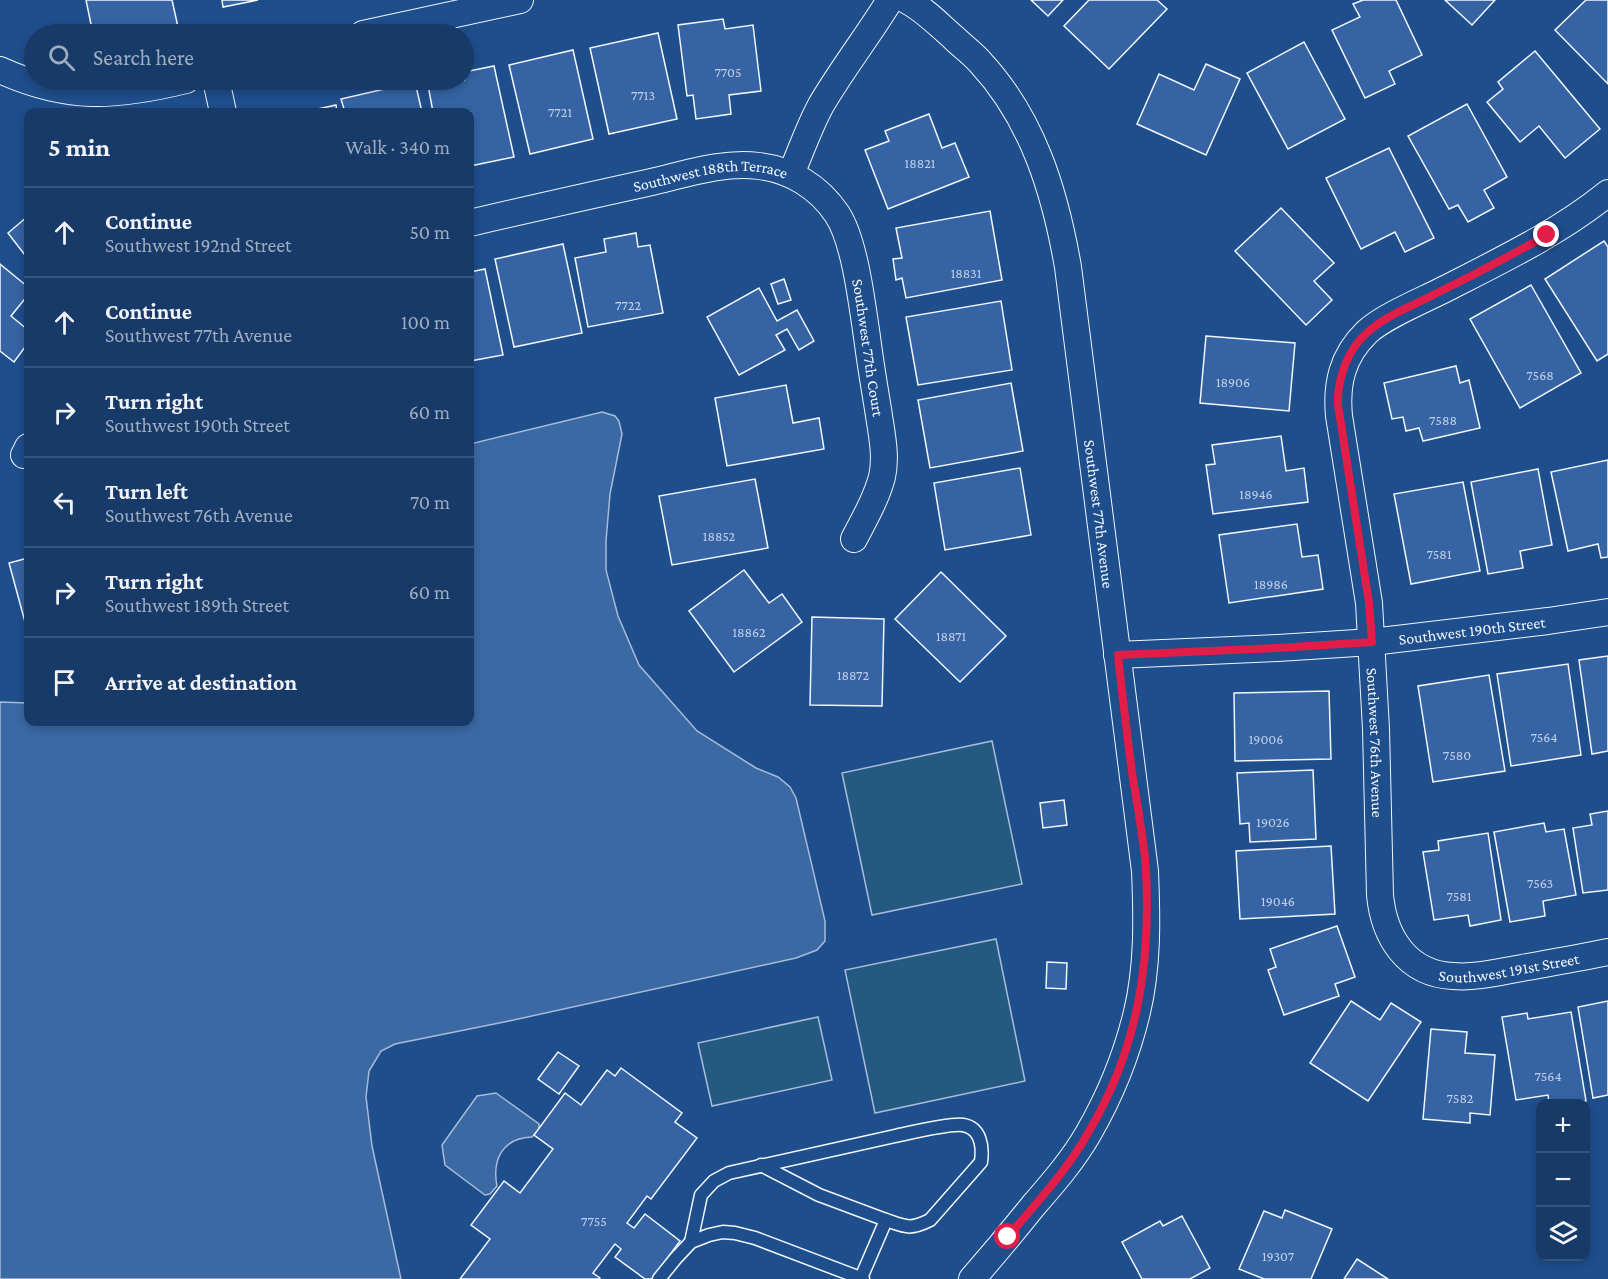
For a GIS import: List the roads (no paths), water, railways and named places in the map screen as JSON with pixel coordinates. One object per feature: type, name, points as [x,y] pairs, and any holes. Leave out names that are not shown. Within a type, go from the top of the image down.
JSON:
[{"type":"street","points":[[409,24],[520,0]]},
{"type":"street","name":"Southwest 188th Terrace","points":[[474,221],[722,167],[759,166],[791,174],[821,106],[848,62],[872,29],[903,0]]},
{"type":"street","name":"Southwest 77th Avenue","points":[[903,0],[919,6],[973,55],[996,82],[1015,108],[1032,138],[1051,192],[1068,267],[1144,853],[1147,913],[1144,968],[1137,1011],[1116,1077],[1089,1132],[1071,1160],[972,1279]]},
{"type":"street","points":[[0,70],[24,79]]},
{"type":"street","points":[[62,90],[89,93],[141,90]]},
{"type":"street","points":[[218,90],[223,108]]},
{"type":"street","name":"Southwest 77th Court","points":[[791,174],[817,191],[842,222],[848,238],[859,289],[884,460],[874,502],[854,539]]},
{"type":"street","name":"Southwest 76th Avenue","points":[[1413,962],[1403,954],[1390,935],[1382,910],[1372,642],[1369,603],[1340,416],[1338,396],[1342,374],[1348,357],[1360,340],[1383,320],[1547,235],[1608,193]]},
{"type":"street","name":"Southwest 190th Street","points":[[1118,655],[1372,642],[1608,612]]},
{"type":"street","name":"Southwest 191st Street","points":[[1413,962],[1443,975],[1463,976],[1608,952]]},
{"type":"lane","points":[[691,1242],[701,1195],[714,1181],[724,1175],[761,1165],[915,1132],[963,1125],[974,1130],[979,1137],[982,1154],[981,1162],[930,1220],[910,1227],[819,1195],[761,1165]]},
{"type":"lane","points":[[659,1279],[691,1242],[709,1234],[735,1233],[755,1238],[862,1279],[886,1220]]}]
